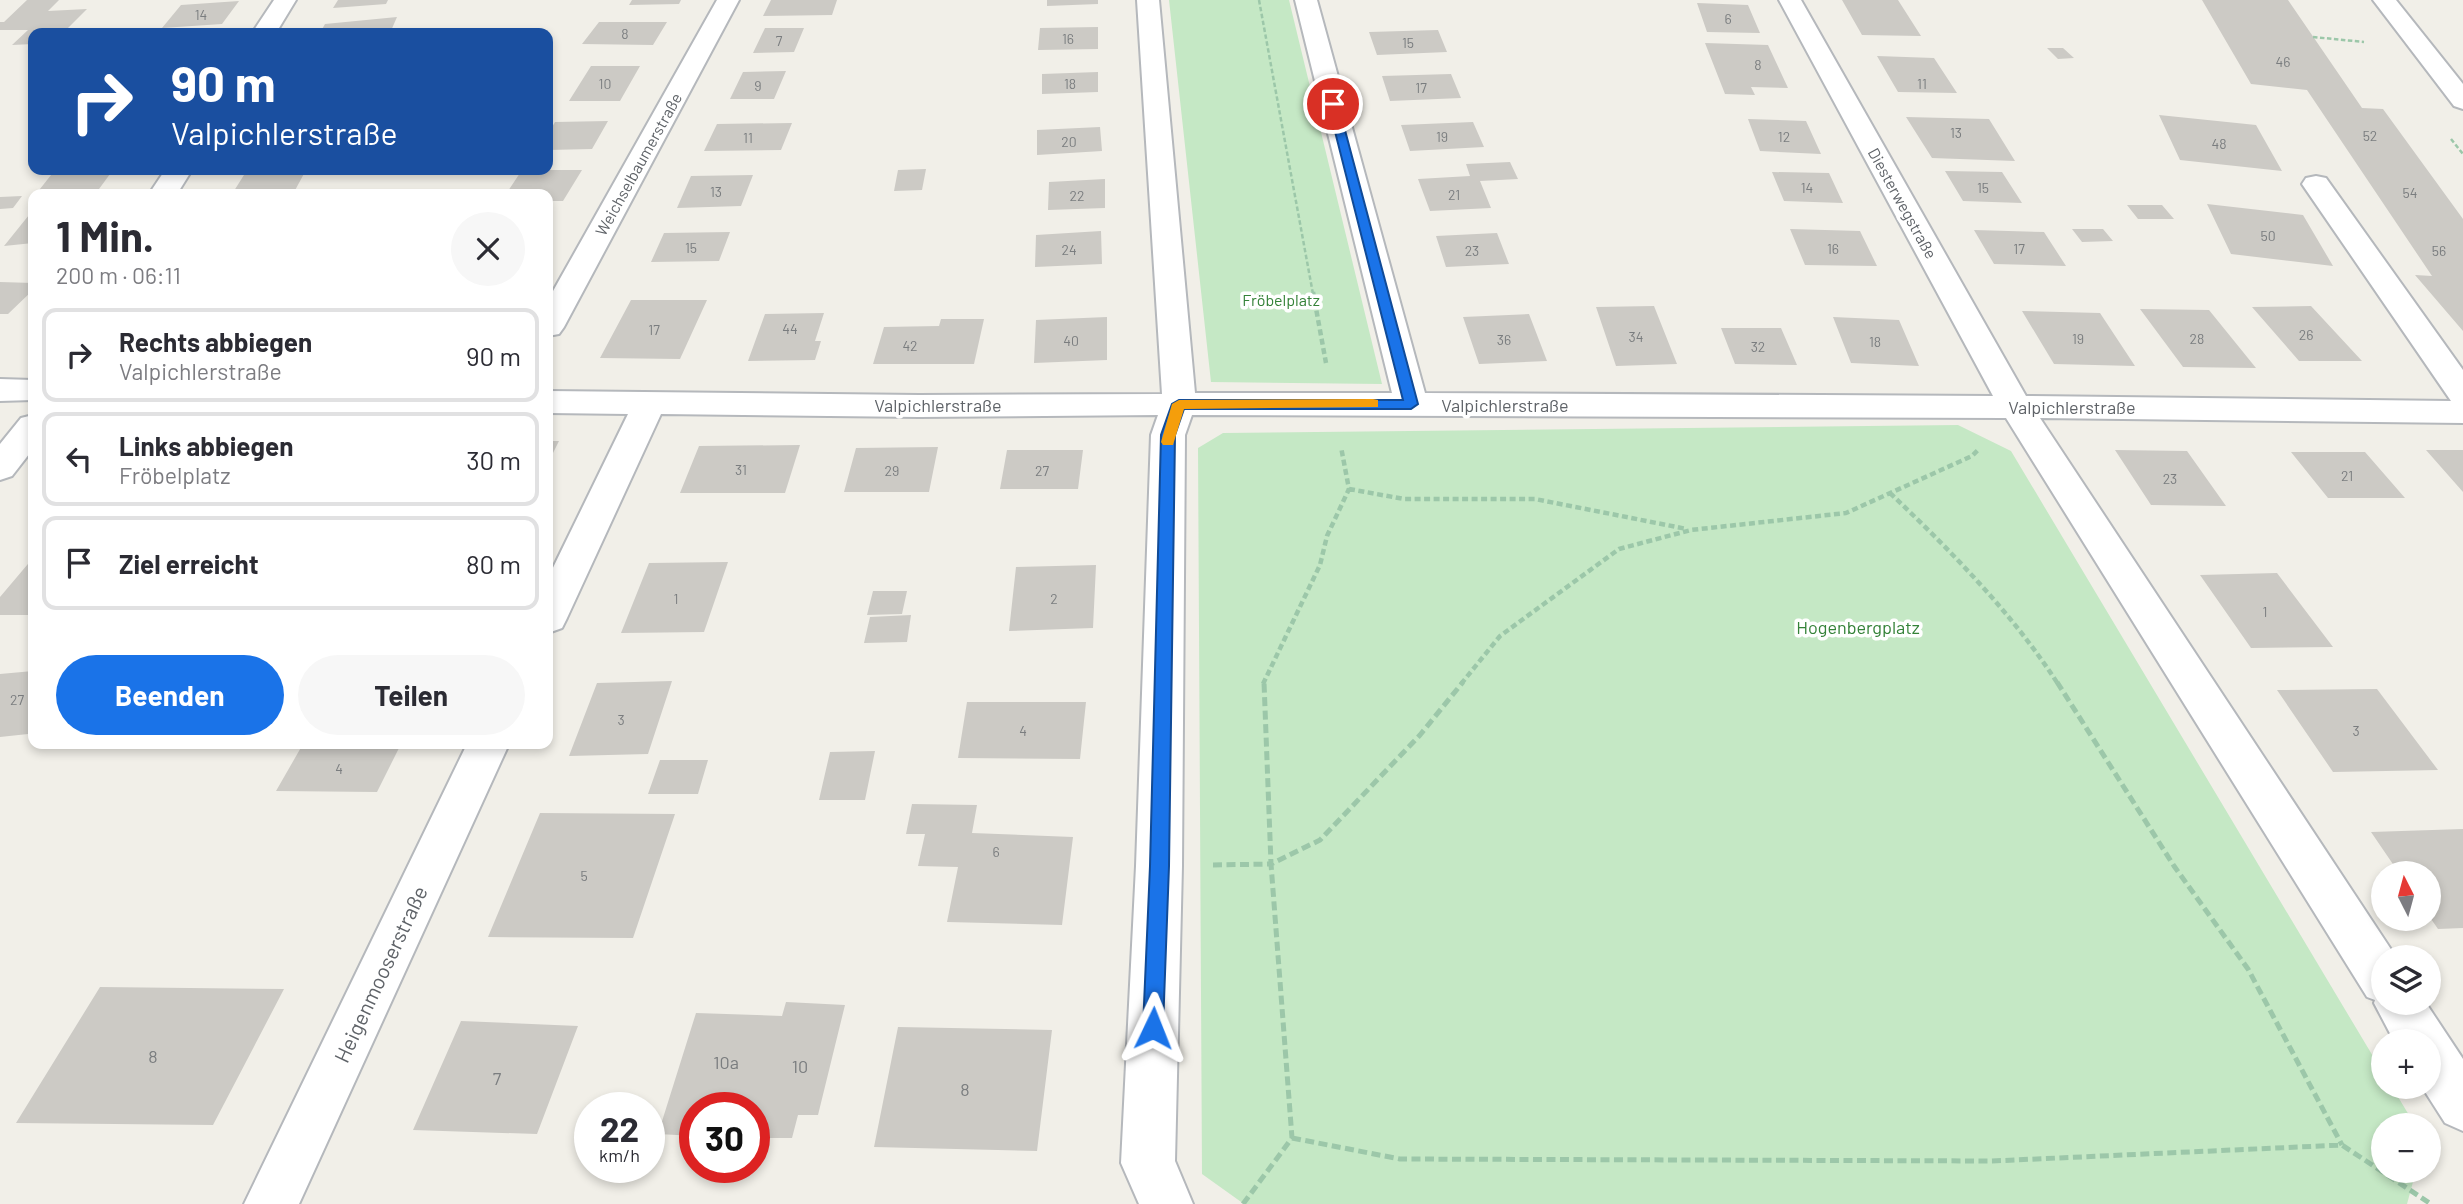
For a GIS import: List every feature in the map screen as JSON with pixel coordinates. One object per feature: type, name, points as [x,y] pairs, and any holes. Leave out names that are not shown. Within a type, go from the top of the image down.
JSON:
[{"type":"street","points":[[267,28],[285,0]]},
{"type":"street","name":"Weichselbaumerstraße","points":[[553,318],[728,0]]},
{"type":"street","points":[[1148,0],[1179,404],[1168,435],[1159,866],[1148,1163],[1166,1204]]},
{"type":"street","points":[[1306,0],[1411,404]]},
{"type":"street","name":"Diesterwegstraße","points":[[1790,0],[2016,407]]},
{"type":"street","points":[[2384,0],[2463,101]]},
{"type":"street","points":[[2316,184],[2463,394]]},
{"type":"street","points":[[0,390],[28,390]]},
{"type":"street","name":"Valpichlerstraße","points":[[553,402],[1333,403],[2463,412]]},
{"type":"street","points":[[553,607],[649,404]]},
{"type":"street","points":[[2016,407],[2371,961]]},
{"type":"street","points":[[0,468],[28,432]]},
{"type":"street","name":"Heigenmooserstraße","points":[[271,1204],[486,749]]},
{"type":"street","points":[[2441,1071],[2463,1105]]},
{"type":"path","points":[[1243,1204],[1292,1138],[1271,864],[1264,685],[1320,565],[1327,536],[1349,489],[1259,0]]},
{"type":"path","points":[[1159,866],[1271,864],[1320,840],[1420,735],[1500,636],[1619,549],[1691,530],[1846,513],[1972,456]]},
{"type":"path","points":[[1349,489],[1404,499],[1535,499],[1691,530]]},
{"type":"path","points":[[1890,492],[1940,542],[2048,669],[2174,866],[2248,969],[2342,1145],[2431,1204]]},
{"type":"path","points":[[1292,1138],[1399,1159],[1992,1161],[2342,1145]]},
{"type":"green space","name":"Fröbelplatz","points":[[1169,0],[1289,0],[1382,384],[1211,382]]},
{"type":"green space","name":"Hogenbergplatz","points":[[1958,425],[2011,451],[2371,1053],[2371,1099],[2399,1099],[2408,1113],[2371,1113],[2371,1183],[2413,1183],[2407,1204],[1244,1204],[1202,1174],[1198,448],[1223,433]]},
{"type":"building","points":[[27,0],[59,0],[48,11],[87,9],[68,28],[0,30],[0,22],[4,22]]},
{"type":"building","points":[[338,0],[388,0],[386,4],[333,8]]},
{"type":"building","points":[[632,0],[681,0],[679,4],[629,5]]},
{"type":"building","points":[[771,0],[837,0],[832,15],[763,16]]},
{"type":"building","points":[[1047,0],[1098,0],[1098,4],[1047,6]]},
{"type":"building","points":[[1842,0],[1898,0],[1921,36],[1862,35]]},
{"type":"building","points":[[2202,0],[2288,0],[2362,108],[2383,109],[2463,219],[2463,331],[2415,275],[2432,276],[2307,90],[2251,84]]},
{"type":"building","points":[[239,1],[222,24],[162,28],[181,5]]},
{"type":"building","points":[[1697,3],[1748,5],[1760,33],[1707,32]]},
{"type":"building","points":[[397,17],[392,28],[323,28],[325,24]]},
{"type":"building","points":[[599,22],[667,22],[653,45],[582,44]]},
{"type":"building","points":[[1098,27],[1098,49],[1038,50],[1040,28]]},
{"type":"building","points":[[765,28],[804,28],[794,52],[753,53]]},
{"type":"building","points":[[28,30],[28,44],[12,45]]},
{"type":"building","points":[[1438,30],[1447,52],[1377,55],[1369,32]]},
{"type":"building","points":[[1705,43],[1768,45],[1788,88],[1751,87],[1755,95],[1725,94]]},
{"type":"building","points":[[2047,48],[2063,48],[2074,58],[2058,59]]},
{"type":"building","points":[[1877,56],[1934,58],[1957,93],[1898,92]]},
{"type":"building","points":[[591,66],[640,66],[620,101],[569,101]]},
{"type":"building","points":[[786,71],[774,99],[730,99],[743,72]]},
{"type":"building","points":[[1098,72],[1098,92],[1042,94],[1042,74]]},
{"type":"building","points":[[1451,74],[1461,98],[1390,101],[1382,76]]},
{"type":"building","points":[[2159,115],[2256,125],[2282,171],[2180,160]]},
{"type":"building","points":[[1906,117],[1989,119],[2015,161],[1932,158]]},
{"type":"building","points":[[1748,119],[1806,121],[1821,154],[1760,151]]},
{"type":"building","points":[[608,121],[592,149],[553,150],[555,122]]},
{"type":"building","points":[[1473,122],[1484,147],[1410,151],[1401,125]]},
{"type":"building","points":[[792,123],[781,150],[704,151],[717,124]]},
{"type":"building","points":[[1100,127],[1102,151],[1037,155],[1037,130]]},
{"type":"building","points":[[1510,162],[1518,179],[1480,181],[1491,208],[1430,211],[1418,179],[1470,176],[1466,164]]},
{"type":"building","points":[[926,169],[922,190],[894,191],[898,170]]},
{"type":"building","points":[[553,170],[582,170],[563,201],[553,201],[553,189],[509,189],[519,175],[553,175]]},
{"type":"building","points":[[1945,171],[2002,172],[2022,203],[1963,201]]},
{"type":"building","points":[[1772,172],[1829,173],[1843,203],[1784,201]]},
{"type":"building","points":[[51,175],[109,175],[99,189],[40,189]]},
{"type":"building","points":[[244,175],[303,175],[296,189],[235,189]]},
{"type":"building","points":[[753,175],[741,206],[677,208],[691,176]]},
{"type":"building","points":[[1105,179],[1105,208],[1048,210],[1049,182]]},
{"type":"building","points":[[22,196],[13,208],[0,209],[0,197]]},
{"type":"building","points":[[2207,204],[2303,215],[2333,266],[2231,254]]},
{"type":"building","points":[[2127,205],[2162,205],[2174,219],[2138,219]]},
{"type":"building","points":[[28,216],[28,244],[4,246]]},
{"type":"building","points":[[1790,229],[1860,231],[1877,266],[1805,265]]},
{"type":"building","points":[[2072,229],[2103,229],[2113,241],[2082,242]]},
{"type":"building","points":[[1974,230],[2044,232],[2066,266],[1994,264]]},
{"type":"building","points":[[1101,231],[1102,264],[1035,267],[1036,235]]},
{"type":"building","points":[[730,232],[719,261],[651,262],[664,233]]},
{"type":"building","points":[[1497,233],[1509,264],[1446,267],[1436,236]]},
{"type":"building","points":[[0,282],[28,283],[28,295],[8,314],[0,314]]},
{"type":"building","points":[[631,300],[707,300],[680,359],[600,358]]},
{"type":"building","points":[[1654,306],[1677,364],[1616,366],[1596,307]]},
{"type":"building","points":[[2311,306],[2362,361],[2299,361],[2252,307]]},
{"type":"building","points":[[2140,309],[2209,310],[2256,368],[2183,367]]},
{"type":"building","points":[[2022,311],[2100,313],[2135,366],[2054,364]]},
{"type":"building","points":[[824,313],[815,341],[821,341],[815,360],[748,361],[765,314]]},
{"type":"building","points":[[1529,314],[1547,361],[1479,364],[1463,317]]},
{"type":"building","points":[[1107,317],[1107,360],[1034,363],[1036,320]]},
{"type":"building","points":[[1833,317],[1899,320],[1919,366],[1851,363]]},
{"type":"building","points":[[941,319],[984,319],[974,364],[873,364],[884,327],[939,326]]},
{"type":"building","points":[[1721,328],[1781,328],[1797,365],[1735,364]]},
{"type":"building","points":[[553,441],[559,441],[553,453]]},
{"type":"building","points":[[800,445],[785,493],[680,493],[699,446]]},
{"type":"building","points":[[938,447],[929,492],[844,492],[856,448]]},
{"type":"building","points":[[1007,450],[1083,450],[1078,489],[1000,489]]},
{"type":"building","points":[[2115,450],[2187,451],[2226,506],[2151,505]]},
{"type":"building","points":[[2426,450],[2463,450],[2463,492]]},
{"type":"building","points":[[2291,452],[2365,452],[2405,498],[2328,498]]},
{"type":"building","points":[[728,562],[704,632],[621,633],[649,563]]},
{"type":"building","points":[[28,564],[28,615],[0,615],[0,597]]},
{"type":"building","points":[[1096,565],[1093,628],[1009,631],[1016,567]]},
{"type":"building","points":[[2277,573],[2333,647],[2251,648],[2200,575]]},
{"type":"building","points":[[873,591],[907,591],[902,614],[867,615]]},
{"type":"building","points":[[911,615],[907,642],[864,643],[870,617]]},
{"type":"building","points":[[28,671],[28,734],[0,737],[0,674]]},
{"type":"building","points":[[672,681],[648,754],[569,756],[597,683]]},
{"type":"building","points":[[2377,689],[2438,770],[2333,772],[2277,690]]},
{"type":"building","points":[[967,702],[1086,702],[1080,759],[958,758]]},
{"type":"building","points":[[300,749],[398,749],[377,792],[276,791]]},
{"type":"building","points":[[875,751],[865,800],[819,800],[830,752]]},
{"type":"building","points":[[660,760],[708,760],[698,794],[648,794]]},
{"type":"building","points":[[912,804],[977,805],[972,833],[1073,837],[1062,925],[947,922],[958,867],[918,866],[925,834],[906,834]]},
{"type":"building","points":[[540,813],[675,814],[633,938],[488,937]]},
{"type":"building","points":[[2463,829],[2463,928],[2441,929],[2441,861],[2391,861],[2371,832]]},
{"type":"building","points":[[100,987],[284,989],[213,1125],[16,1123]]},
{"type":"building","points":[[786,1002],[845,1005],[818,1115],[798,1115],[792,1138],[770,1138],[770,1092],[679,1092],[679,1135],[665,1134],[665,1112],[696,1013],[782,1016]]},
{"type":"building","points":[[461,1021],[578,1026],[537,1134],[413,1130]]},
{"type":"building","points":[[898,1027],[1052,1030],[1037,1151],[874,1147]]},
{"type":"slow traffic","points":[[1168,442],[1179,404],[1373,404]]},
{"type":"route","points":[[1153,1028],[1168,435],[1179,404],[1411,404],[1333,104]]}]
